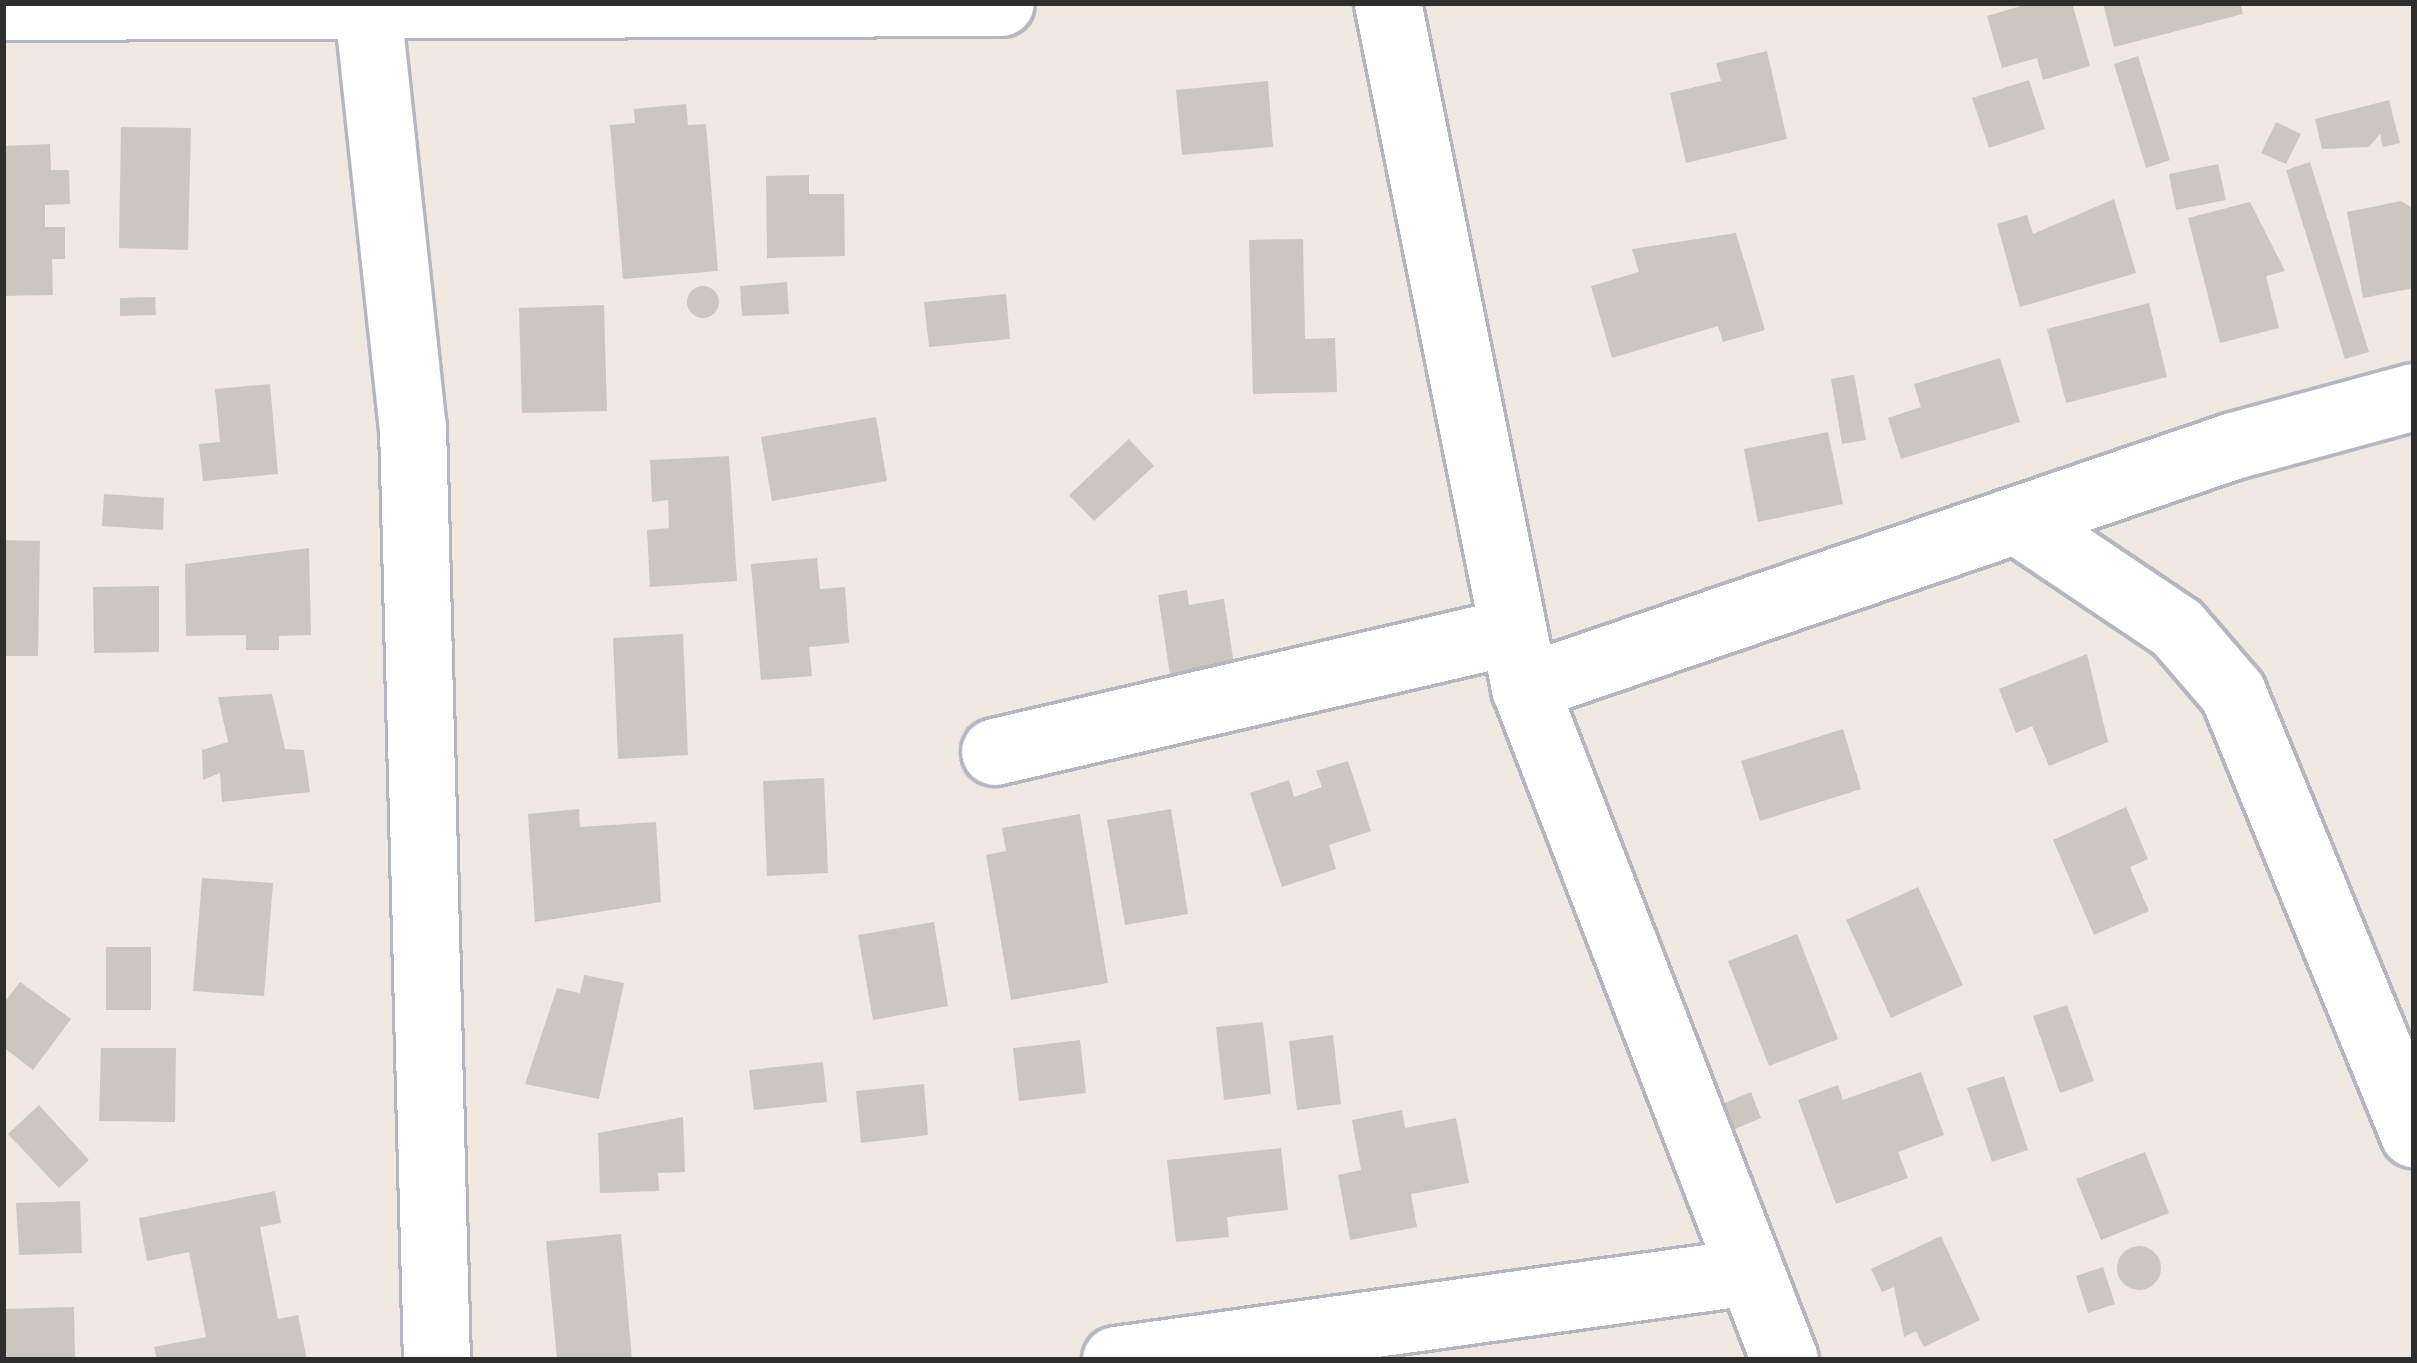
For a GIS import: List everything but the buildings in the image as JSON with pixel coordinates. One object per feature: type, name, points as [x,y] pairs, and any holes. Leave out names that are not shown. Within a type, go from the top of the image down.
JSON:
[{"type":"street","points":[[3,7],[1001,3]]},
{"type":"street","points":[[1388,3],[1518,660],[1785,1360]]},
{"type":"street","points":[[368,9],[413,427],[437,1360]]},
{"type":"street","points":[[995,752],[1518,660],[2019,522],[2414,397]]},
{"type":"street","points":[[2019,522],[2176,628],[2233,693],[2414,1134]]},
{"type":"street","points":[[1116,1360],[1750,1272]]}]
